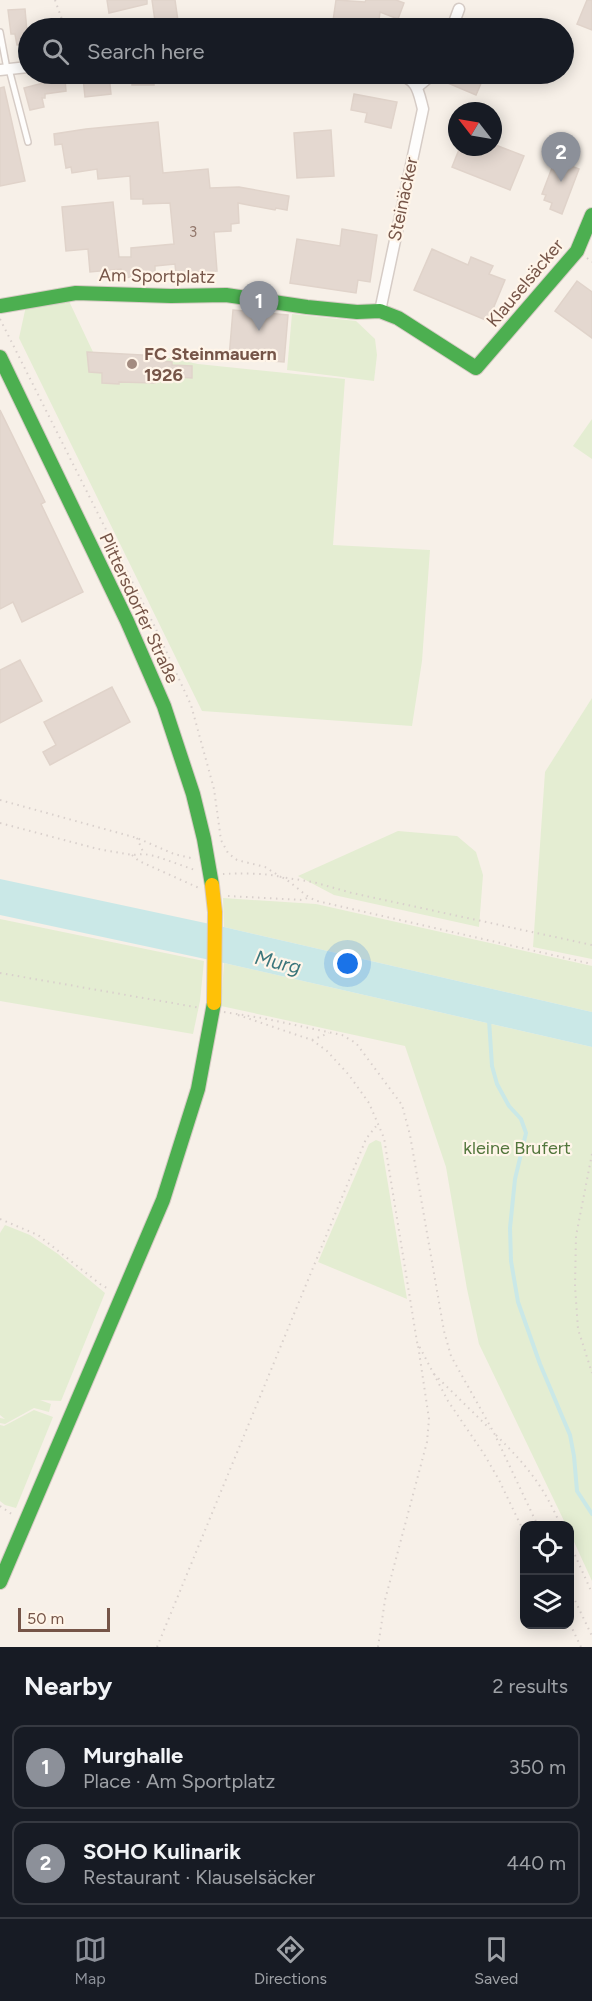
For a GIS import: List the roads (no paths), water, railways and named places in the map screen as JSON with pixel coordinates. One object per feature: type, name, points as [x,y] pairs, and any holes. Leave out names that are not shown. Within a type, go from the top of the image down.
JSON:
[{"type":"main road","name":"Klauselsäcker","points":[[476,368],[577,251],[592,215]]},
{"type":"main road","name":"Am Sportplatz","points":[[0,306],[76,293],[226,295],[337,310],[380,311],[398,318],[476,368]]},
{"type":"main road","name":"Plittersdorfer Straße","points":[[0,357],[122,610],[159,693],[185,763],[206,839],[215,912],[208,1006],[198,1089],[163,1200],[0,1582]]},
{"type":"street","points":[[456,18],[459,9]]},
{"type":"street","points":[[415,84],[417,87],[421,84]]},
{"type":"street","name":"Steinäcker","points":[[380,311],[423,110],[417,87]]},
{"type":"lane","points":[[0,32],[5,69],[28,142]]},
{"type":"water","name":"Murg","points":[[0,879],[224,927],[592,1012],[592,1047],[224,963],[0,915]]},
{"type":"waterway","points":[[489,1020],[492,1066],[497,1084],[509,1106],[521,1119],[526,1133],[515,1179],[510,1228],[511,1261],[518,1302],[540,1364],[570,1435],[577,1491],[592,1514]]},
{"type":"place","name":"SOHO Kulinarik","points":[[561,182]]},
{"type":"place","name":"Murghalle","points":[[259,331]]},
{"type":"place","name":"FC Steinmauern 1926","points":[[132,364]]},
{"type":"park label","name":"kleine Brufert","points":[[517,1148]]}]
